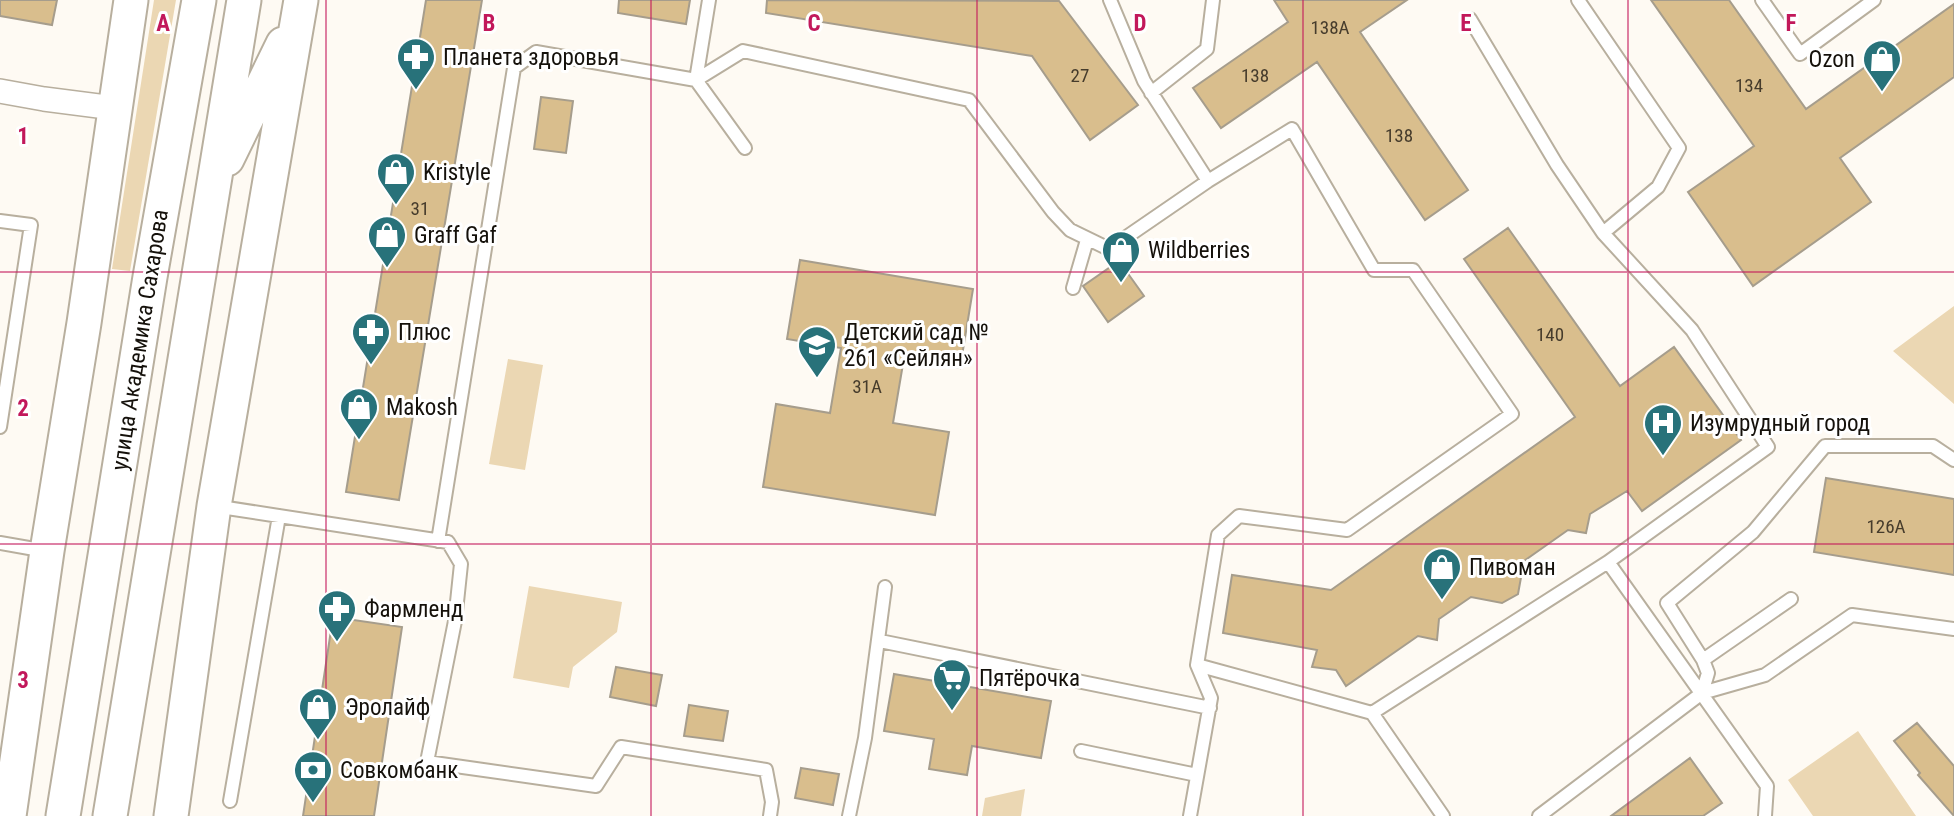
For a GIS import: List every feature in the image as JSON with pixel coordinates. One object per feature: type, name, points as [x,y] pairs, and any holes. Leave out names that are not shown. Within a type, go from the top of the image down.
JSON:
[{"type":"main road","points":[[9,816],[131,0]]},
{"type":"main road","name":"улица Академика Сахарова","points":[[63,816],[148,290],[199,0]]},
{"type":"main road","points":[[110,816],[244,0]]},
{"type":"main road","points":[[211,193],[300,6]]},
{"type":"main road","points":[[171,816],[214,506],[300,6]]},
{"type":"street","points":[[0,91],[114,107]]},
{"type":"lane","points":[[709,0],[696,80],[745,148]]},
{"type":"lane","points":[[1110,0],[1144,81],[1208,181]]},
{"type":"lane","points":[[1152,93],[1207,48],[1213,0]]},
{"type":"lane","points":[[1578,0],[1679,148],[1658,187],[1603,233]]},
{"type":"lane","points":[[1762,0],[1800,54],[1874,0]]},
{"type":"lane","points":[[1372,713],[1608,562],[1768,447],[1692,330],[1603,233],[1557,165],[1470,19]]},
{"type":"lane","points":[[438,541],[514,68],[536,52],[696,80],[743,51],[970,100],[1053,212],[1070,230],[1109,249],[1208,181],[1292,129],[1374,270],[1413,270],[1512,414],[1347,530],[1239,516],[1218,535],[1197,665],[1211,698],[1190,816]]},
{"type":"lane","points":[[0,221],[31,225],[0,427]]},
{"type":"lane","points":[[1073,288],[1087,240]]},
{"type":"lane","points":[[1702,693],[1708,673],[1703,660],[1667,603],[1753,532],[1825,446],[1933,446],[1954,460]]},
{"type":"lane","points":[[214,506],[448,542],[461,564],[455,621],[427,762],[596,786],[621,747],[766,770],[772,802],[770,816]]},
{"type":"lane","points":[[230,801],[279,516]]},
{"type":"lane","points":[[0,542],[47,551]]},
{"type":"lane","points":[[1608,562],[1767,786],[1765,816]]},
{"type":"lane","points":[[849,816],[865,738],[886,587]]},
{"type":"lane","points":[[1703,660],[1791,599]]},
{"type":"lane","points":[[1539,816],[1702,693],[1765,675],[1852,615],[1954,629]]},
{"type":"lane","points":[[880,641],[1210,708]]},
{"type":"lane","points":[[1197,665],[1372,713],[1443,816]]},
{"type":"lane","points":[[1081,751],[1197,775]]},
{"type":"shaded area","points":[[154,0],[176,0],[130,271],[112,269]]},
{"type":"shaded area","points":[[1954,306],[1954,404],[1893,351]]},
{"type":"shaded area","points":[[508,359],[543,365],[525,470],[489,464]]},
{"type":"shaded area","points":[[529,586],[622,602],[617,632],[573,667],[569,688],[513,678]]},
{"type":"shaded area","points":[[1858,731],[1916,816],[1813,816],[1788,780]]},
{"type":"shaded area","points":[[1025,789],[1021,816],[982,816],[985,798]]},
{"type":"building","points":[[0,0],[57,0],[52,25],[0,16]]},
{"type":"building","points":[[426,0],[482,0],[399,500],[346,492]]},
{"type":"building","points":[[619,0],[690,0],[686,24],[618,13]]},
{"type":"building","points":[[767,0],[1059,1],[1138,105],[1090,140],[1032,56],[766,13]]},
{"type":"building","points":[[1274,0],[1407,0],[1360,32],[1468,190],[1425,220],[1317,62],[1221,128],[1193,88],[1288,22]]},
{"type":"building","points":[[1651,0],[1729,0],[1806,109],[1954,4],[1954,77],[1840,158],[1871,202],[1753,286],[1688,192],[1754,146]]},
{"type":"building","points":[[541,97],[573,101],[566,153],[534,149]]},
{"type":"building","points":[[1508,228],[1620,386],[1674,347],[1741,440],[1642,511],[1627,491],[1590,514],[1586,533],[1568,530],[1524,561],[1518,594],[1502,603],[1471,597],[1439,619],[1437,640],[1418,636],[1346,686],[1336,670],[1312,667],[1317,650],[1223,633],[1232,575],[1331,590],[1575,417],[1464,259]]},
{"type":"building","points":[[800,260],[973,289],[960,368],[904,358],[893,423],[949,432],[935,515],[763,487],[776,404],[830,413],[841,348],[787,339]]},
{"type":"building","points":[[1119,261],[1144,296],[1108,322],[1083,286]]},
{"type":"building","points":[[1826,478],[1954,499],[1954,575],[1814,552]]},
{"type":"building","points":[[333,617],[402,627],[374,816],[303,816]]},
{"type":"building","points":[[616,667],[662,675],[656,706],[610,697]]},
{"type":"building","points":[[894,674],[1051,701],[1041,758],[972,746],[967,775],[929,769],[934,739],[884,731]]},
{"type":"building","points":[[689,705],[728,711],[723,741],[684,736]]},
{"type":"building","points":[[1917,723],[1954,766],[1954,816],[1918,775],[1920,773],[1894,741]]},
{"type":"building","points":[[1690,758],[1722,803],[1703,816],[1611,816]]},
{"type":"building","points":[[801,768],[839,774],[833,805],[795,798]]},
{"type":"place","name":"Планета здоровья","points":[[416,91]]},
{"type":"place","name":"Ozon","points":[[1882,93]]},
{"type":"place","name":"Kristyle","points":[[396,206]]},
{"type":"place","name":"Graff Gaf","points":[[387,269]]},
{"type":"place","name":"Wildberries","points":[[1121,284]]},
{"type":"place","name":"Плюс","points":[[371,366]]},
{"type":"place","name":"Детский сад № 261 «Сейлян»","points":[[817,379]]},
{"type":"place","name":"Makosh","points":[[359,441]]},
{"type":"place","name":"Изумрудный город","points":[[1663,457]]},
{"type":"place","name":"Пивоман","points":[[1442,601]]},
{"type":"place","name":"Фармленд","points":[[337,643]]},
{"type":"place","name":"Пятёрочка","points":[[952,712]]},
{"type":"place","name":"Эролайф","points":[[318,741]]},
{"type":"place","name":"Совкомбанк","points":[[313,804]]}]
